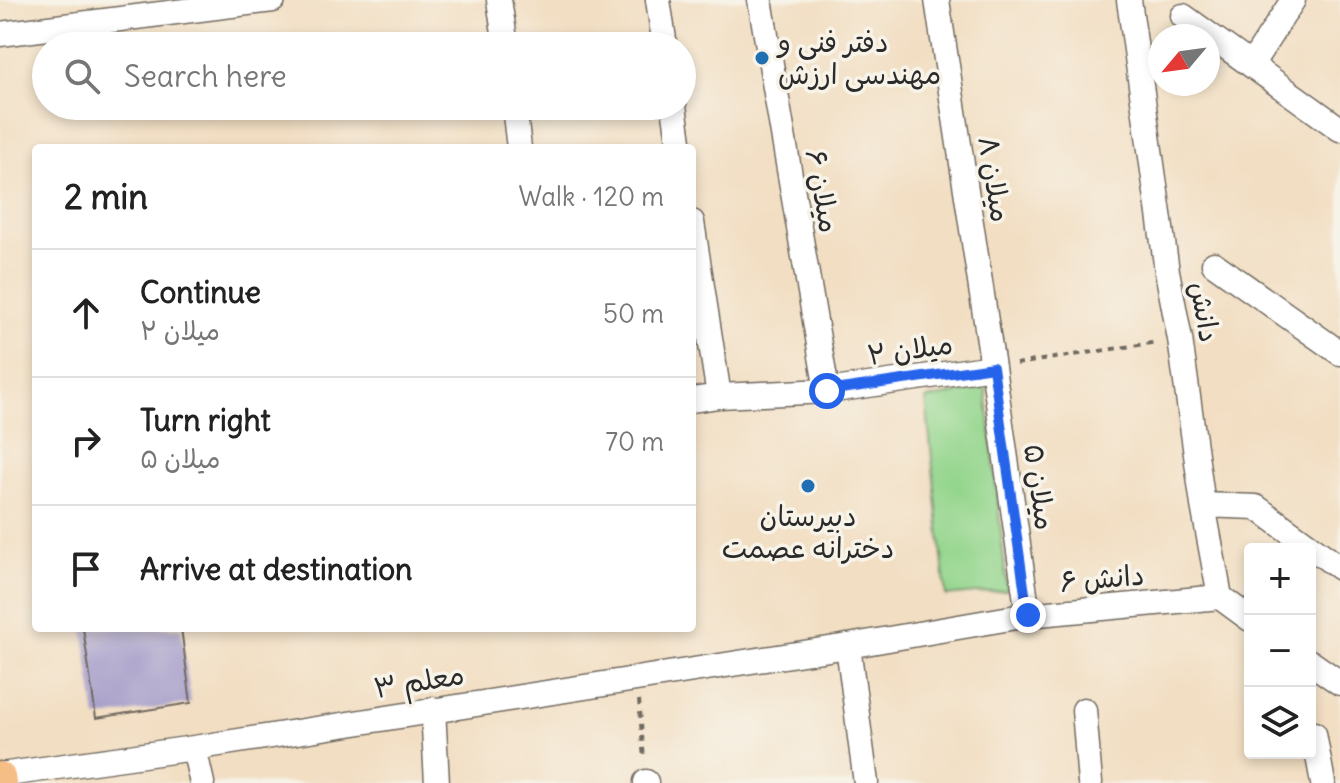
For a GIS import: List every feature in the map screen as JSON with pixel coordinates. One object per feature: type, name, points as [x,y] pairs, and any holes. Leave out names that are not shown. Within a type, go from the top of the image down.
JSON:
[{"type":"main road","points":[[0,776],[1,783]]},
{"type":"street","points":[[0,34],[176,6],[273,0]]},
{"type":"street","points":[[499,0],[504,32]]},
{"type":"street","points":[[658,0],[663,32]]},
{"type":"street","name":"میلان ۶","points":[[760,0],[827,391]]},
{"type":"street","name":"میلان ۸","points":[[937,0],[993,367]]},
{"type":"street","name":"دانش","points":[[1129,0],[1167,271],[1220,597]]},
{"type":"street","points":[[1251,65],[1293,0]]},
{"type":"street","points":[[1183,16],[1340,129]]},
{"type":"street","points":[[516,120],[519,144]]},
{"type":"street","points":[[676,120],[679,144]]},
{"type":"street","points":[[696,248],[719,396]]},
{"type":"street","points":[[1214,264],[1340,353]]},
{"type":"street","name":"میلان ۲","points":[[696,399],[827,391],[993,367]]},
{"type":"street","name":"میلان ۵","points":[[993,367],[1028,615]]},
{"type":"street","points":[[1203,505],[1256,507],[1340,568]]},
{"type":"street","points":[[1220,597],[1245,615]]},
{"type":"street","name":"دانش ۶","points":[[848,646],[1028,615],[1220,597]]},
{"type":"street","points":[[848,646],[866,783]]},
{"type":"street","name":"معلم ۳","points":[[0,776],[848,646]]},
{"type":"street","points":[[1316,666],[1340,683]]},
{"type":"street","points":[[433,709],[437,783]]},
{"type":"street","points":[[1084,710],[1090,783]]},
{"type":"street","points":[[1316,745],[1323,783]]},
{"type":"street","points":[[194,748],[202,783]]},
{"type":"path","points":[[993,367],[1180,339]]},
{"type":"path","points":[[636,678],[646,782]]},
{"type":"green space","points":[[986,388],[1007,590],[946,596],[926,399]]},
{"type":"building","points":[[84,632],[182,632],[191,703],[96,718]]},
{"type":"place","name":"دفتر فنی و مهندسی ارزش","points":[[762,58]]},
{"type":"place","name":"دبیرستان دخترانه عصمت","points":[[808,486]]},
{"type":"route","points":[[827,391],[993,367],[1028,615]]}]
